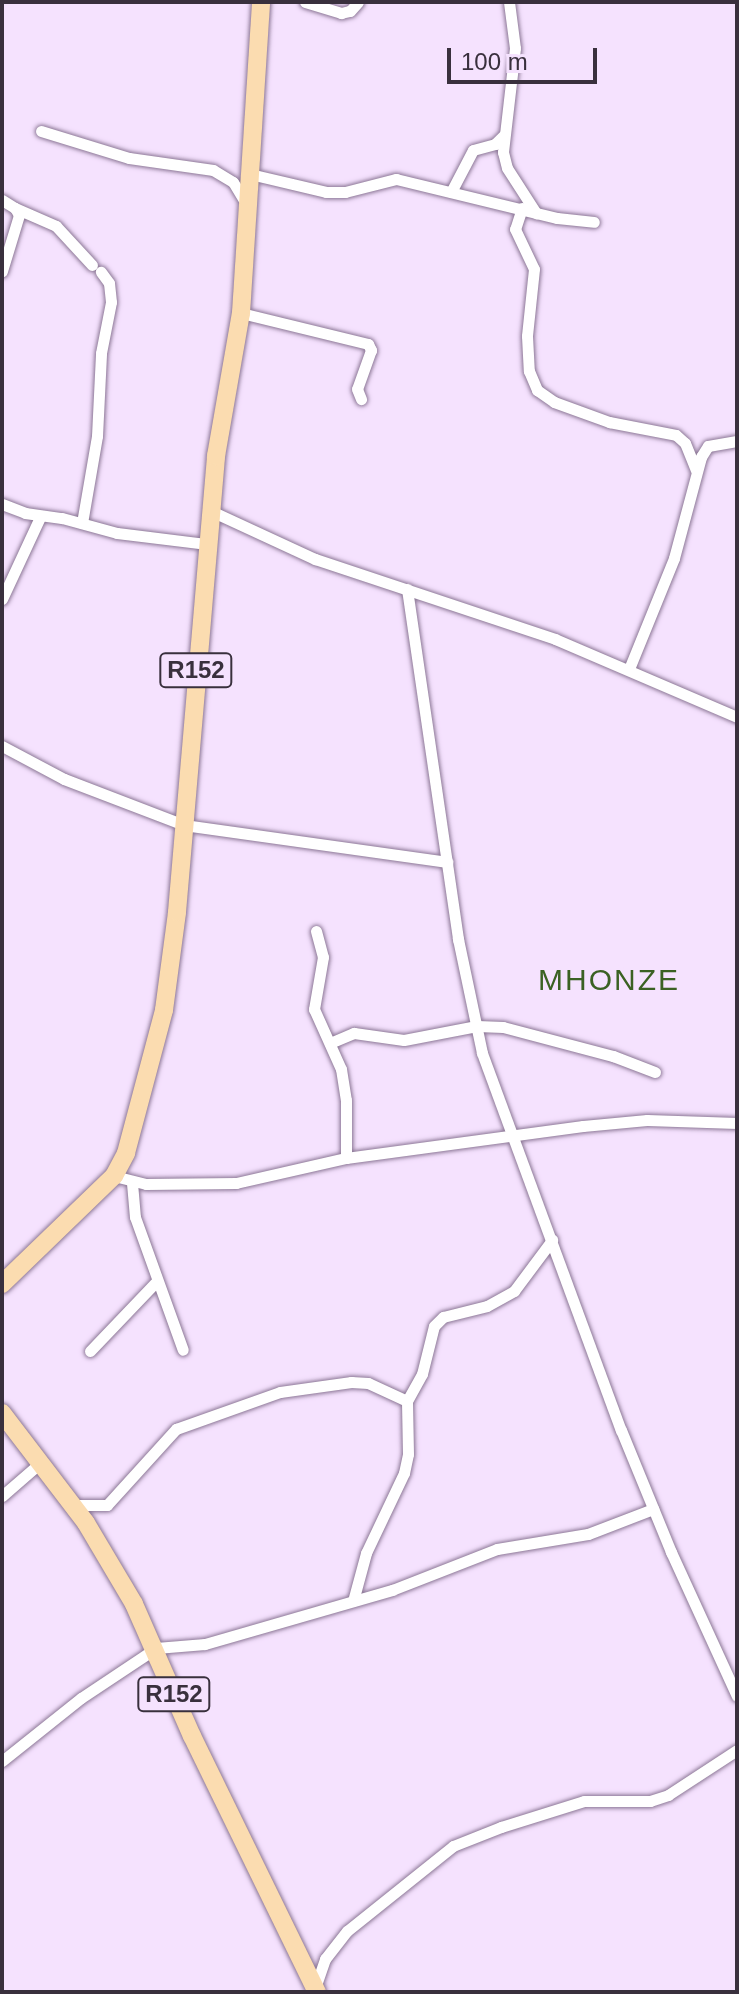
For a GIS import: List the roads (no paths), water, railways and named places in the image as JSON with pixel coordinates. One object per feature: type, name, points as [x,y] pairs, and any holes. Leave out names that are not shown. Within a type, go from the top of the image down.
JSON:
[{"type":"main road","name":"R152","points":[[2,1284],[123,1180],[126,1153],[164,1010],[220,422],[241,313],[261,2]]},
{"type":"main road","name":"R152","points":[[2,1413],[72,1505],[106,1556],[156,1648],[192,1736],[316,1990]]},
{"type":"street","points":[[305,2],[341,13],[350,11],[358,2]]},
{"type":"street","points":[[509,2],[515,48],[503,152],[507,168],[536,213]]},
{"type":"street","points":[[41,131],[129,158],[213,170],[233,182],[248,208]]},
{"type":"street","points":[[451,192],[473,150],[495,144],[505,135]]},
{"type":"street","points":[[250,174],[326,192],[345,192],[396,179],[536,213],[594,222]]},
{"type":"street","points":[[2,200],[56,226],[109,283],[111,302],[101,353],[97,436],[82,523]]},
{"type":"street","points":[[2,271],[18,224],[15,208]]},
{"type":"street","points":[[522,208],[515,229],[534,269],[527,336],[529,371],[537,390],[554,402],[609,422],[676,435],[685,443],[696,470]]},
{"type":"street","points":[[241,313],[368,344],[371,350],[357,389],[361,399]]},
{"type":"street","points":[[629,669],[674,558],[696,470],[708,446],[737,441]]},
{"type":"street","points":[[2,504],[40,517],[131,535],[207,544]]},
{"type":"street","points":[[211,511],[315,559],[510,623],[629,669],[737,717]]},
{"type":"street","points":[[2,599],[40,517]]},
{"type":"street","points":[[407,589],[458,939],[477,1026],[511,1135],[653,1509],[737,1696]]},
{"type":"street","points":[[2,746],[64,779],[184,825],[447,862]]},
{"type":"street","points":[[316,931],[323,957],[314,1009],[344,1084],[346,1158]]},
{"type":"street","points":[[330,1043],[354,1033],[404,1040],[477,1026],[535,1033],[629,1061],[655,1072]]},
{"type":"street","points":[[183,1350],[155,1283],[123,1180],[236,1183],[346,1158],[511,1135],[647,1120],[737,1123]]},
{"type":"street","points":[[353,1601],[366,1553],[404,1473],[408,1454],[407,1401],[422,1374],[434,1326],[443,1317],[487,1306],[514,1291],[552,1240]]},
{"type":"street","points":[[90,1351],[155,1283]]},
{"type":"street","points":[[72,1505],[107,1505],[176,1429],[280,1392],[351,1382],[368,1383],[407,1401]]},
{"type":"street","points":[[2,1496],[39,1464]]},
{"type":"street","points":[[2,1761],[81,1698],[156,1648],[205,1644],[353,1601],[497,1549],[588,1534],[653,1509]]},
{"type":"street","points":[[316,1990],[325,1959],[347,1931],[453,1846],[584,1801],[650,1801],[668,1795],[737,1750]]},
{"type":"district","name":"MHONZE","points":[[609,980]]}]
